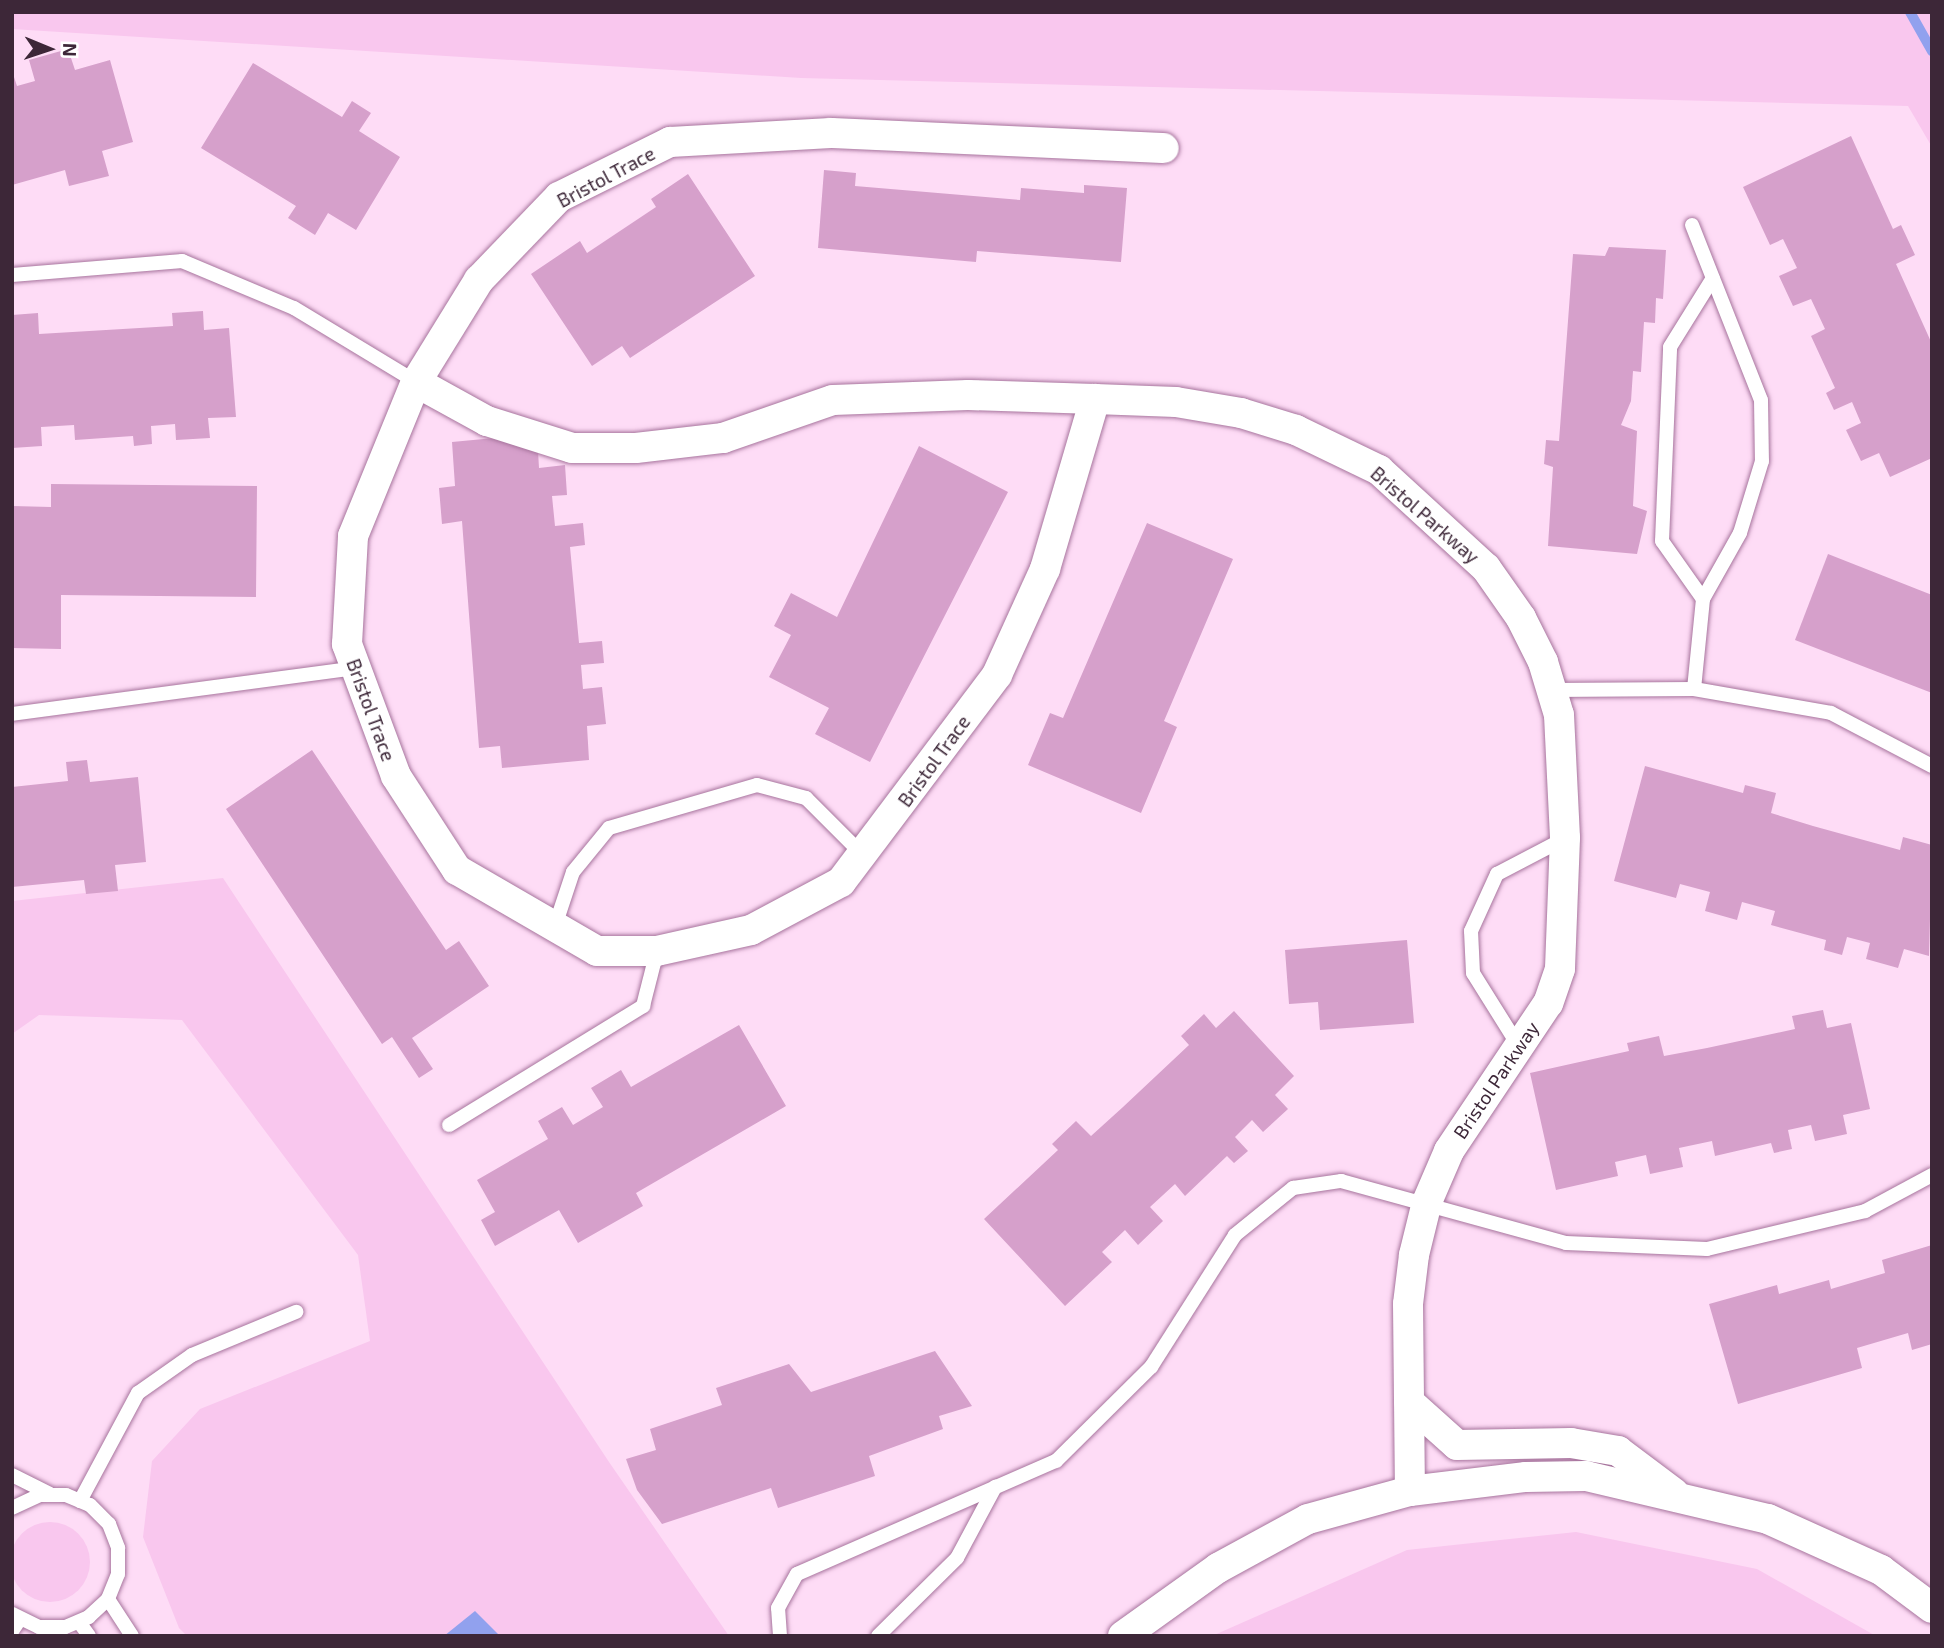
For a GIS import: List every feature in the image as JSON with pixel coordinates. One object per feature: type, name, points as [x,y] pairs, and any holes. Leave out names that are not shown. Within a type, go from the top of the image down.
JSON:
[{"type":"street","name":"Bristol Trace","points":[[1096,399],[1045,569],[997,674],[841,882],[751,930],[657,951],[597,951],[457,870],[396,776],[348,644],[353,536],[416,382],[479,280],[559,197],[670,142],[831,133],[1164,148]]},
{"type":"street","name":"Bristol Parkway","points":[[416,382],[487,421],[572,447],[636,448],[723,438],[833,400],[968,395],[1096,399],[1176,402],[1241,413],[1296,430],[1379,470],[1486,568],[1521,618],[1551,690],[1560,729],[1565,838],[1560,969],[1548,1003],[1449,1151],[1427,1202],[1413,1255],[1408,1304],[1410,1491]]},
{"type":"street","points":[[1409,1402],[1457,1445],[1571,1443],[1618,1451],[1682,1499]]},
{"type":"street","points":[[1123,1636],[1218,1568],[1308,1519],[1410,1491],[1587,1476],[1768,1519],[1881,1570],[1932,1608]]},
{"type":"lane","points":[[1692,225],[1761,400],[1762,461],[1740,533],[1703,599],[1695,689]]},
{"type":"lane","points":[[12,275],[182,261],[294,308],[416,382]]},
{"type":"lane","points":[[1703,599],[1662,541],[1670,347],[1713,278]]},
{"type":"lane","points":[[12,714],[356,668]]},
{"type":"lane","points":[[1551,690],[1695,689],[1831,713],[1932,766]]},
{"type":"lane","points":[[555,926],[573,872],[608,828],[757,785],[806,798],[863,855]]},
{"type":"lane","points":[[1518,1045],[1473,973],[1471,931],[1497,874],[1565,838]]},
{"type":"lane","points":[[449,1125],[643,1006],[657,951]]},
{"type":"lane","points":[[780,1636],[778,1608],[797,1574],[1056,1461],[1151,1367],[1235,1235],[1293,1188],[1341,1181],[1427,1202],[1566,1243],[1707,1250],[1865,1211],[1932,1175]]},
{"type":"lane","points":[[80,1501],[138,1393],[192,1355],[296,1312]]},
{"type":"lane","points":[[12,1475],[51,1495],[80,1501],[109,1524],[118,1548],[118,1574],[108,1599],[79,1622],[39,1627],[15,1621]]},
{"type":"lane","points":[[878,1636],[957,1558],[995,1487]]},
{"type":"lane","points":[[12,1508],[51,1495]]},
{"type":"lane","points":[[108,1599],[132,1636]]},
{"type":"lane","points":[[79,1622],[89,1636]]},
{"type":"shaded area","points":[[12,12],[1932,12],[1932,147],[1908,106],[801,78],[12,29]]},
{"type":"shaded area","points":[[223,878],[609,1462],[729,1636],[187,1636],[179,1628],[143,1537],[152,1461],[200,1409],[370,1341],[358,1255],[182,1020],[39,1015],[12,1034],[12,901]]},
{"type":"shaded area","points":[[42,1522],[58,1522],[72,1529],[83,1540],[90,1554],[87,1577],[72,1595],[58,1602],[42,1602],[28,1595],[17,1584],[10,1570],[10,1554],[17,1540],[28,1529]]},
{"type":"shaded area","points":[[1576,1532],[1757,1569],[1876,1636],[1212,1636],[1407,1550]]},
{"type":"water","points":[[475,1611],[500,1636],[444,1636]]},
{"type":"building","points":[[68,49],[75,70],[110,60],[133,142],[102,151],[109,176],[69,186],[65,170],[12,185],[12,71],[17,86],[35,81],[29,60]]},
{"type":"building","points":[[253,63],[342,117],[352,101],[371,113],[359,131],[400,157],[356,230],[328,213],[315,235],[288,218],[296,206],[201,148]]},
{"type":"building","points":[[1851,136],[1893,229],[1901,225],[1915,255],[1896,264],[1932,344],[1932,458],[1890,477],[1879,453],[1861,461],[1846,430],[1861,423],[1852,402],[1834,410],[1826,393],[1835,388],[1811,336],[1825,329],[1811,299],[1793,306],[1779,276],[1797,268],[1783,239],[1770,245],[1743,187]]},
{"type":"building","points":[[824,170],[856,173],[855,186],[1020,200],[1021,188],[1084,193],[1084,185],[1127,188],[1121,262],[977,251],[976,262],[818,248]]},
{"type":"building","points":[[688,174],[755,276],[630,358],[622,346],[592,366],[531,274],[580,241],[587,253],[656,207],[651,199]]},
{"type":"building","points":[[1609,247],[1666,250],[1663,299],[1656,298],[1655,323],[1644,322],[1641,372],[1633,371],[1631,401],[1621,425],[1637,431],[1633,506],[1647,511],[1637,554],[1548,546],[1553,467],[1544,464],[1546,440],[1559,441],[1573,254],[1605,256]]},
{"type":"building","points":[[203,311],[204,330],[229,328],[236,417],[208,418],[210,438],[176,440],[175,424],[151,426],[152,444],[134,446],[133,436],[75,440],[74,425],[41,427],[42,446],[12,448],[12,315],[38,313],[39,334],[173,326],[172,313]]},
{"type":"building","points":[[537,434],[539,468],[565,465],[567,495],[552,496],[555,526],[583,523],[585,545],[570,547],[579,643],[602,641],[604,663],[581,665],[583,689],[602,687],[606,724],[587,726],[589,760],[502,768],[500,746],[479,748],[462,521],[442,524],[439,488],[455,486],[452,442]]},
{"type":"building","points":[[919,446],[1008,492],[870,762],[815,734],[829,708],[769,677],[791,635],[774,626],[791,593],[837,617]]},
{"type":"building","points":[[51,484],[257,486],[256,597],[61,595],[61,649],[12,648],[12,506],[51,507]]},
{"type":"building","points":[[1147,523],[1233,559],[1164,721],[1177,727],[1141,813],[1028,765],[1050,713],[1063,718]]},
{"type":"building","points":[[1828,554],[1932,595],[1932,693],[1795,640]]},
{"type":"building","points":[[312,750],[446,950],[459,941],[489,986],[412,1038],[433,1069],[419,1078],[392,1037],[382,1044],[226,809]]},
{"type":"building","points":[[87,760],[90,782],[138,777],[146,862],[115,865],[118,891],[86,894],[84,880],[12,887],[12,787],[68,781],[66,762]]},
{"type":"building","points":[[1645,766],[1743,793],[1745,785],[1776,793],[1771,813],[1900,850],[1903,837],[1932,845],[1929,956],[1904,949],[1898,968],[1866,959],[1870,943],[1847,937],[1842,955],[1824,950],[1826,940],[1771,925],[1775,911],[1742,902],[1737,920],[1705,911],[1710,892],[1680,884],[1676,898],[1614,881]]},
{"type":"building","points":[[1407,940],[1414,1023],[1320,1030],[1318,1002],[1289,1004],[1285,950]]},
{"type":"building","points":[[1823,1010],[1827,1028],[1851,1023],[1870,1109],[1843,1115],[1847,1134],[1815,1141],[1811,1125],[1788,1130],[1792,1149],[1774,1153],[1771,1143],[1715,1156],[1712,1141],[1679,1148],[1683,1167],[1650,1174],[1646,1155],[1615,1162],[1618,1176],[1556,1190],[1530,1073],[1629,1051],[1627,1043],[1659,1036],[1664,1056],[1707,1048],[1795,1029],[1792,1016]]},
{"type":"building","points":[[1234,1011],[1294,1076],[1275,1095],[1288,1109],[1263,1132],[1252,1120],[1235,1137],[1248,1151],[1234,1163],[1227,1156],[1185,1196],[1175,1184],[1150,1207],[1163,1221],[1138,1245],[1125,1230],[1102,1252],[1112,1262],[1065,1306],[984,1219],[1058,1150],[1052,1144],[1076,1121],[1091,1136],[1123,1107],[1189,1045],[1181,1036],[1204,1014],[1216,1028]]},
{"type":"building","points":[[739,1025],[786,1106],[636,1193],[643,1206],[578,1243],[559,1210],[495,1246],[481,1220],[495,1212],[477,1180],[548,1139],[538,1121],[562,1107],[573,1125],[603,1107],[591,1088],[621,1070],[631,1087]]},
{"type":"building","points":[[1932,1245],[1932,1344],[1912,1350],[1908,1333],[1857,1348],[1862,1368],[1738,1404],[1709,1304],[1777,1285],[1779,1294],[1829,1280],[1831,1289],[1885,1273],[1882,1260]]},
{"type":"building","points":[[935,1351],[972,1406],[939,1416],[943,1429],[869,1456],[875,1476],[778,1508],[771,1488],[662,1524],[637,1490],[626,1459],[656,1450],[650,1429],[722,1405],[716,1388],[789,1364],[811,1392]]},
{"type":"waterway","points":[[1910,12],[1932,51]]}]
